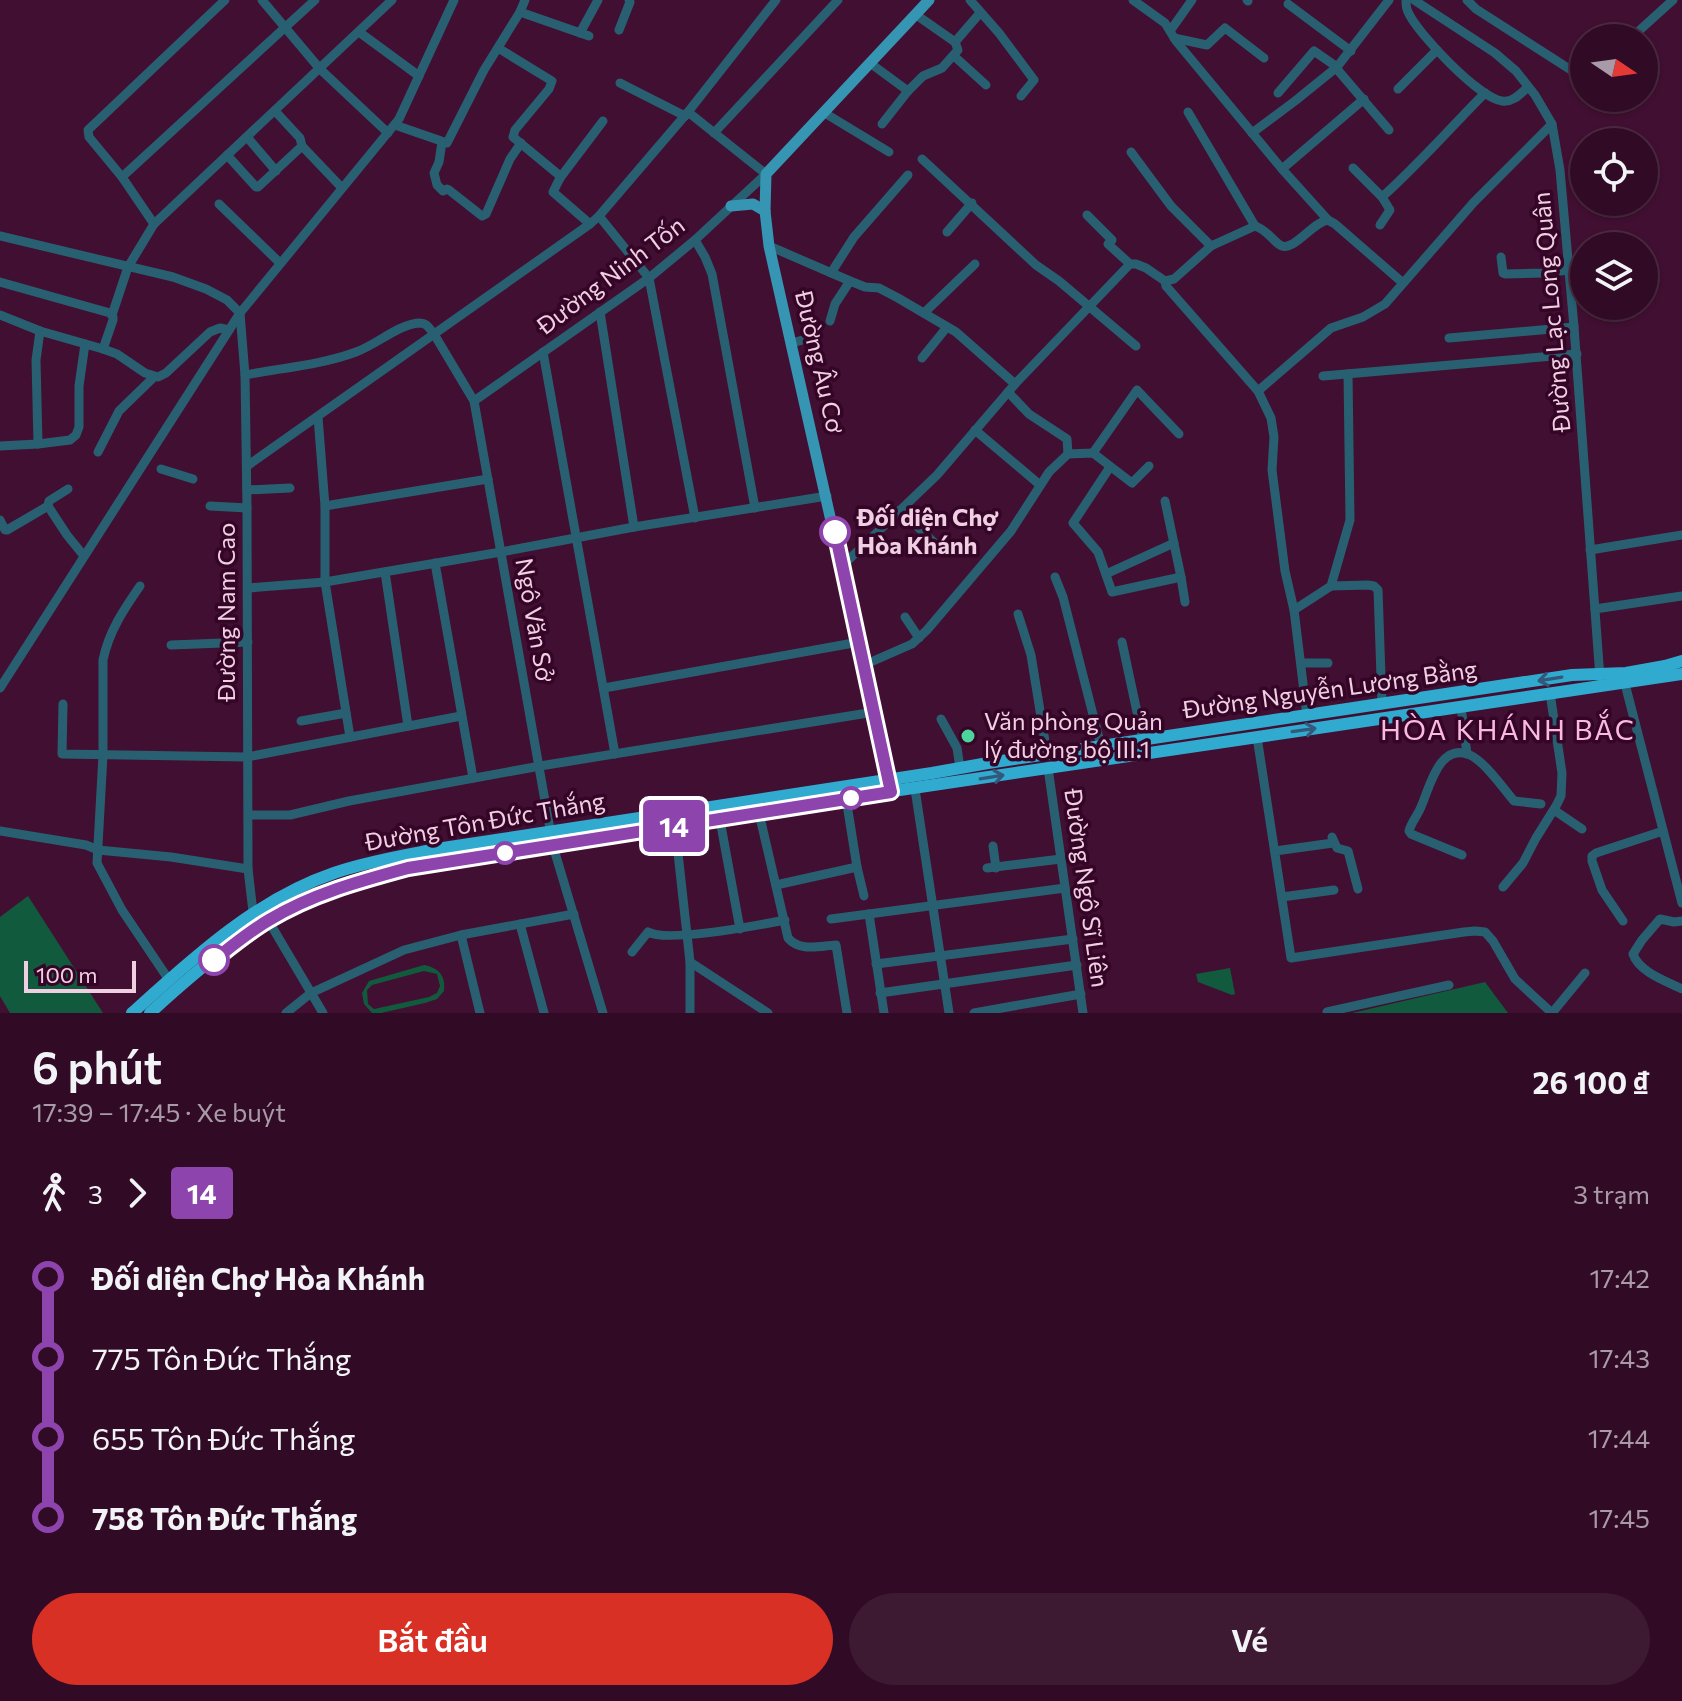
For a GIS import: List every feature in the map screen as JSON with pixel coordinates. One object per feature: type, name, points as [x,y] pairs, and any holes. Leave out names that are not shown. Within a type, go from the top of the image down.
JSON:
[{"type":"highway","name":"Đường Nguyễn Lương Bằng","points":[[890,786],[960,768],[1132,756],[1550,693],[1682,661]]},
{"type":"highway","name":"Đường Nguyễn Lương Bằng","points":[[890,786],[915,789],[1048,761],[1101,746],[1572,675],[1625,684],[1682,674]]},
{"type":"highway","points":[[1129,742],[1132,756]]},
{"type":"highway","name":"Đường Tôn Đức Thắng","points":[[150,1013],[213,960],[268,920],[312,898],[353,883],[408,868],[720,820],[846,798],[890,786]]},
{"type":"highway","name":"Đường Tôn Đức Thắng","points":[[132,1013],[253,912],[334,873],[430,850],[890,786]]},
{"type":"main road","points":[[766,174],[929,0]]},
{"type":"main road","name":"Đường Âu Cơ","points":[[766,174],[765,211],[769,246],[890,786]]},
{"type":"main road","points":[[731,206],[753,204],[765,211]]},
{"type":"street","points":[[154,224],[122,177],[89,137],[88,130],[225,0]]},
{"type":"street","points":[[262,0],[320,69],[391,129],[447,143],[484,70],[525,0]]},
{"type":"street","points":[[122,177],[315,0]]},
{"type":"street","points":[[103,349],[128,267],[154,224],[392,0]]},
{"type":"street","points":[[0,688],[240,313],[399,119],[454,0]]},
{"type":"street","points":[[520,12],[585,34],[598,0]]},
{"type":"street","points":[[619,30],[629,0]]},
{"type":"street","points":[[247,466],[590,224],[686,114],[776,0]]},
{"type":"street","points":[[714,133],[838,0]]},
{"type":"street","points":[[970,0],[1034,80],[1021,96]]},
{"type":"street","points":[[1133,0],[1165,23],[1252,133],[1328,220],[1403,283]]},
{"type":"street","points":[[1172,34],[1192,0]]},
{"type":"street","points":[[1252,133],[1337,68],[1389,0]]},
{"type":"street","points":[[1406,0],[1407,11],[1426,39],[1458,72],[1485,93],[1499,102],[1511,101],[1528,87]]},
{"type":"street","name":"Đường Lạc Long Quân","points":[[1414,0],[1495,53],[1516,71],[1552,124],[1560,170],[1577,354],[1600,680]]},
{"type":"street","points":[[1467,0],[1476,9],[1570,69]]},
{"type":"street","points":[[1646,24],[1673,0]]},
{"type":"street","points":[[1288,4],[1351,51]]},
{"type":"street","points":[[955,42],[980,13]]},
{"type":"street","points":[[882,124],[923,76],[942,68],[958,50],[955,42],[915,14]]},
{"type":"street","points":[[1172,34],[1207,45],[1225,28],[1264,58]]},
{"type":"street","points":[[359,32],[419,76]]},
{"type":"street","points":[[498,48],[552,81],[513,137],[560,178]]},
{"type":"street","points":[[1398,89],[1437,50]]},
{"type":"street","points":[[1278,93],[1314,51],[1337,68],[1389,130]]},
{"type":"street","points":[[954,56],[986,85]]},
{"type":"street","points":[[870,63],[908,91]]},
{"type":"street","points":[[620,83],[686,114],[766,174]]},
{"type":"street","points":[[1384,195],[1485,93]]},
{"type":"street","points":[[1282,169],[1364,99]]},
{"type":"street","points":[[275,111],[300,138],[302,146],[342,188]]},
{"type":"street","points":[[823,112],[889,152]]},
{"type":"street","points":[[1188,112],[1255,226],[1264,229],[1281,246],[1286,246],[1319,222],[1328,220]]},
{"type":"street","points":[[590,224],[553,192],[603,121]]},
{"type":"street","points":[[1258,391],[1331,328],[1363,317],[1385,304],[1474,202],[1552,124]]},
{"type":"street","points":[[247,137],[276,171]]},
{"type":"street","points":[[442,142],[434,173],[440,189],[447,189],[482,216],[486,214],[510,159],[521,143]]},
{"type":"street","points":[[227,155],[258,187],[302,146]]},
{"type":"street","points":[[1131,152],[1171,206],[1211,246]]},
{"type":"street","points":[[922,159],[1036,265],[1136,346]]},
{"type":"street","points":[[1353,168],[1384,195],[1390,210],[1380,225]]},
{"type":"street","name":"Đường Ninh Tốn","points":[[474,401],[649,278],[766,174]]},
{"type":"street","points":[[831,273],[854,237],[908,175]]},
{"type":"street","points":[[947,232],[972,203]]},
{"type":"street","points":[[219,204],[280,263]]},
{"type":"street","points":[[1087,215],[1112,240],[1108,244],[1130,264],[1146,268],[1165,281],[1166,286],[1258,391],[1271,418],[1274,437],[1272,470],[1307,716]]},
{"type":"street","points":[[599,216],[649,278],[695,518]]},
{"type":"street","points":[[1165,281],[1174,279],[1211,246],[1255,226]]},
{"type":"street","points":[[0,236],[173,277],[227,300],[240,313]]},
{"type":"street","points":[[695,240],[712,274],[755,508]]},
{"type":"street","points":[[769,246],[865,287],[879,288],[956,332],[1011,388],[1029,414],[1067,439],[1068,454]]},
{"type":"street","points":[[1501,257],[1505,274],[1569,270]]},
{"type":"street","points":[[924,313],[975,264]]},
{"type":"street","points":[[842,566],[937,475],[1011,388],[1130,264]]},
{"type":"street","name":"Đường Âu Cơ","points":[[830,321],[835,304],[850,281]]},
{"type":"street","points":[[0,282],[112,315]]},
{"type":"street","points":[[600,312],[634,527]]},
{"type":"street","name":"Đường Nam Cao","points":[[240,313],[247,466],[248,869],[253,912]]},
{"type":"street","points":[[0,315],[40,331],[117,354],[154,377],[166,373],[210,332],[220,328],[229,330]]},
{"type":"street","points":[[245,375],[357,352],[406,326],[422,323],[434,334],[474,401]]},
{"type":"street","points":[[922,358],[947,327]]},
{"type":"street","points":[[1449,338],[1574,327]]},
{"type":"street","points":[[38,444],[36,360],[40,331]]},
{"type":"street","points":[[792,343],[813,337]]},
{"type":"street","points":[[0,446],[70,440],[76,435],[85,344]]},
{"type":"street","points":[[543,352],[615,754]]},
{"type":"street","points":[[1323,376],[1577,354]]},
{"type":"street","points":[[1331,586],[1350,520],[1348,374]]},
{"type":"street","points":[[98,452],[116,416],[154,377]]},
{"type":"street","points":[[1093,453],[1137,390],[1179,434]]},
{"type":"street","name":"Ngô Văn Sở","points":[[474,401],[553,846],[603,1013]]},
{"type":"street","points":[[318,417],[325,506],[325,582],[350,737]]},
{"type":"street","points":[[975,430],[1040,485]]},
{"type":"street","points":[[864,665],[919,638],[1011,531],[1049,472],[1068,454],[1093,453],[1132,483],[1149,466]]},
{"type":"street","points":[[1110,467],[1073,523],[1095,547],[1111,591],[1114,593],[1181,577]]},
{"type":"street","points":[[161,469],[193,479]]},
{"type":"street","points":[[325,506],[488,479]]},
{"type":"street","points":[[247,490],[290,488]]},
{"type":"street","points":[[0,520],[7,530],[48,506],[49,501],[68,489]]},
{"type":"street","points":[[248,588],[325,582],[827,496]]},
{"type":"street","points":[[1165,501],[1185,602]]},
{"type":"street","points":[[48,506],[84,556]]},
{"type":"street","points":[[210,506],[247,508]]},
{"type":"street","points":[[900,510],[944,552]]},
{"type":"street","points":[[1590,550],[1682,535]]},
{"type":"street","points":[[1106,574],[1174,543]]},
{"type":"street","points":[[435,563],[473,778]]},
{"type":"street","points":[[385,572],[408,726]]},
{"type":"street","points":[[1055,577],[1063,597],[1101,746]]},
{"type":"street","points":[[1294,610],[1331,586],[1368,585],[1378,590],[1382,705]]},
{"type":"street","points":[[140,586],[118,617],[106,644],[103,660],[103,755],[97,863],[122,910],[169,980]]},
{"type":"street","points":[[1595,609],[1682,596]]},
{"type":"street","name":"Đường Ngô Sĩ Liên","points":[[1018,614],[1031,655],[1083,1013]]},
{"type":"street","points":[[905,617],[919,638]]},
{"type":"street","points":[[171,645],[248,642]]},
{"type":"street","points":[[604,688],[859,642]]},
{"type":"street","points":[[1122,642],[1143,740]]},
{"type":"street","points":[[1301,663],[1328,663]]},
{"type":"street","points":[[1625,684],[1682,903]]},
{"type":"street","points":[[1503,887],[1523,863],[1561,796],[1562,773],[1550,693]]},
{"type":"street","points":[[63,704],[62,754],[247,757],[461,716]]},
{"type":"street","points":[[1461,707],[1467,754]]},
{"type":"street","points":[[249,815],[290,815],[540,766],[874,712]]},
{"type":"street","points":[[301,721],[346,713]]},
{"type":"street","points":[[941,719],[957,748],[960,768]]},
{"type":"street","points":[[1257,737],[1291,958],[1464,932],[1485,932],[1515,979],[1552,1013],[1585,973]]},
{"type":"street","points":[[1462,855],[1411,834],[1409,830],[1431,777],[1452,755],[1467,754],[1475,758],[1514,801],[1541,804]]},
{"type":"street","points":[[915,789],[949,1013]]},
{"type":"street","points":[[846,798],[864,896]]},
{"type":"street","points":[[1554,810],[1582,829]]},
{"type":"street","points":[[759,813],[788,938],[805,947],[836,945],[847,1013]]},
{"type":"street","points":[[720,820],[740,929]]},
{"type":"street","points":[[675,826],[690,962],[690,1013]]},
{"type":"street","points":[[0,831],[86,845],[98,850],[248,869]]},
{"type":"street","points":[[1623,921],[1602,890],[1592,856],[1663,831]]},
{"type":"street","points":[[1275,851],[1332,840],[1337,849],[1348,851],[1358,889]]},
{"type":"street","points":[[993,846],[992,868],[1061,859]]},
{"type":"street","points":[[776,885],[857,867]]},
{"type":"street","points":[[831,919],[1065,888]]},
{"type":"street","points":[[1282,897],[1334,890]]},
{"type":"street","points":[[286,1013],[311,993],[404,950],[461,935],[574,914]]},
{"type":"street","points":[[869,914],[884,1013]]},
{"type":"street","points":[[1682,921],[1660,919],[1633,954],[1644,969],[1682,989]]},
{"type":"street","points":[[268,920],[323,1013]]},
{"type":"street","points":[[632,952],[648,932],[658,936],[687,934],[740,929],[785,920]]},
{"type":"street","points":[[520,924],[544,1013]]},
{"type":"street","points":[[461,935],[480,1013]]},
{"type":"street","points":[[876,964],[1073,939]]},
{"type":"street","points":[[690,962],[768,1013]]},
{"type":"street","points":[[880,993],[1077,965]]},
{"type":"street","points":[[1327,1012],[1449,985]]},
{"type":"street","points":[[974,1013],[1081,994]]},
{"type":"green space","points":[[28,896],[103,1013],[10,1013],[0,996],[0,917]]},
{"type":"green space","points":[[424,965],[440,974],[444,991],[437,999],[425,1003],[372,1013],[364,1004],[362,993],[369,981]],"holes":[[[424,971],[437,974],[440,986],[437,993],[429,997],[374,1009],[368,1004],[367,990],[372,985]]]},
{"type":"green space","points":[[1230,968],[1235,994],[1198,982],[1196,974]]},
{"type":"green space","points":[[1485,982],[1508,1013],[1352,1013]]},
{"type":"bus line","name":"14","points":[[214,960],[268,920],[312,898],[408,868],[891,792],[835,532]]},
{"type":"place","name":"Đối diện Chợ Hòa Khánh","points":[[835,532]]},
{"type":"place","name":"Văn phòng Quản lý đường bộ III.1","points":[[968,736]]},
{"type":"district","name":"HÒA KHÁNH BẮC","points":[[1508,730]]}]
